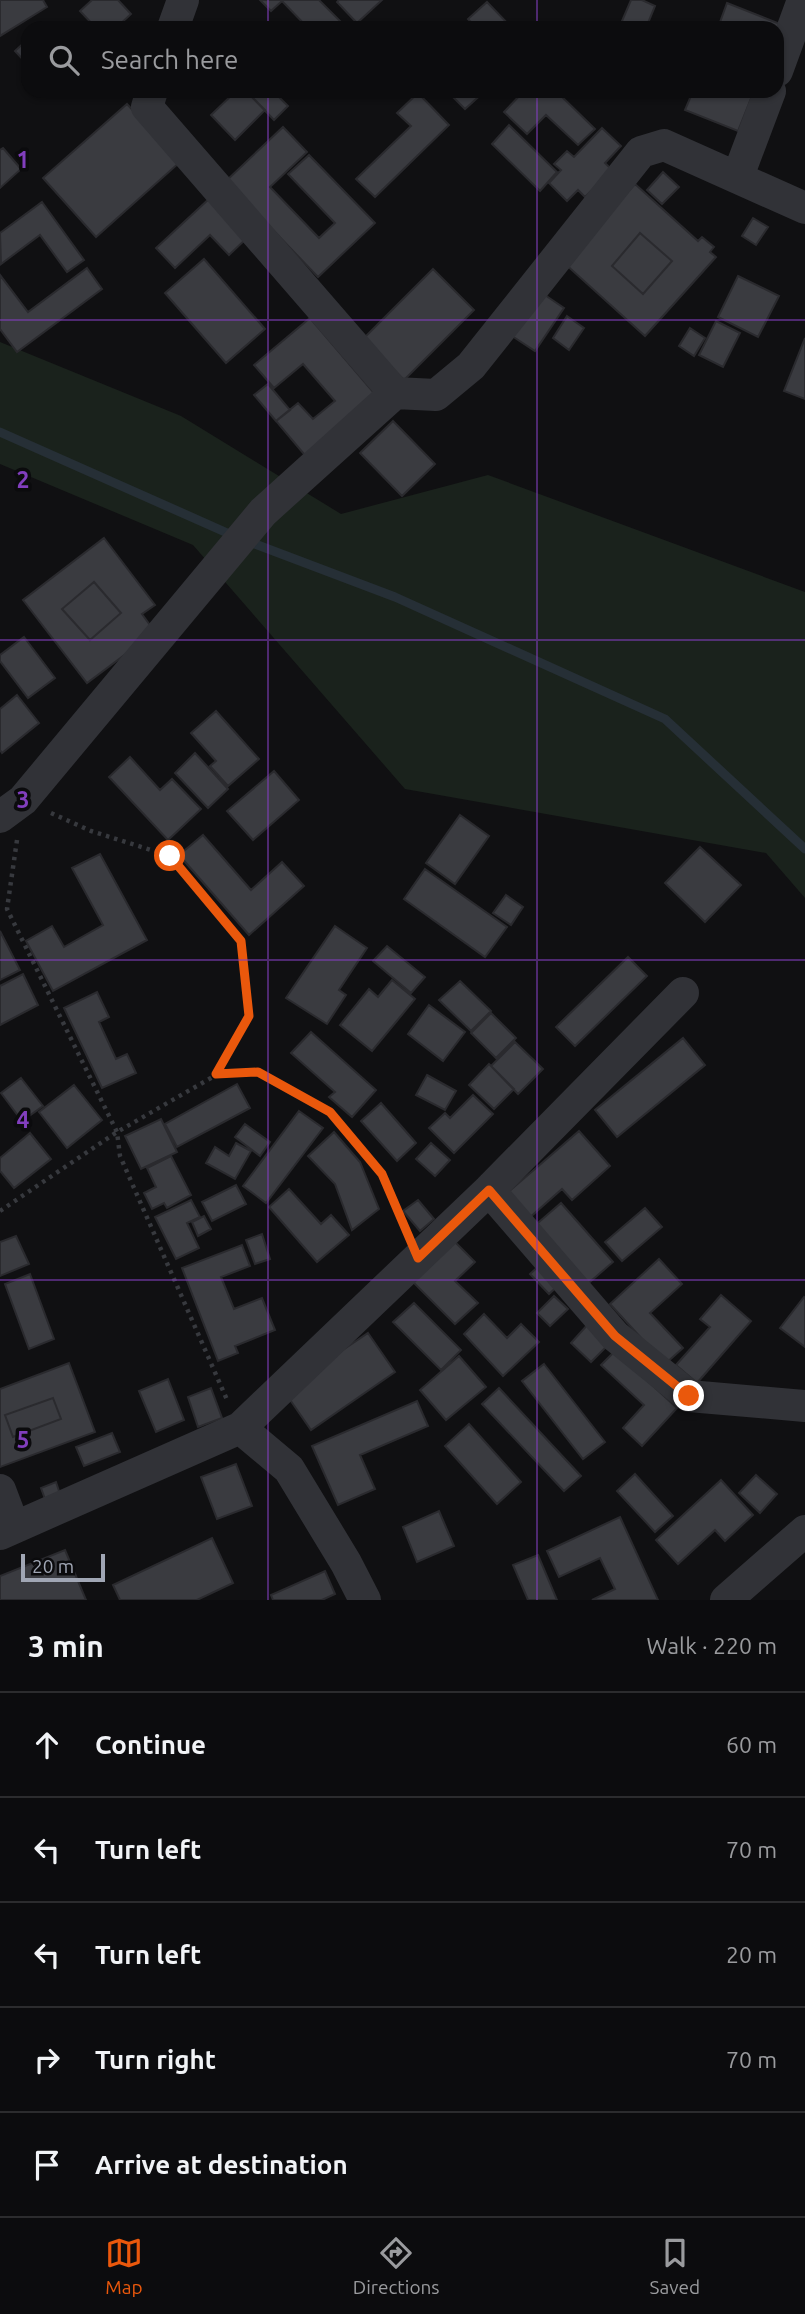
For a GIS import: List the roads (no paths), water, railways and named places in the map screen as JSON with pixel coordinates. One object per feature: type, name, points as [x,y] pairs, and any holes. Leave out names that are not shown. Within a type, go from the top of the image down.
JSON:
[{"type":"street","points":[[176,21],[183,0]]},
{"type":"street","points":[[784,52],[803,0]]},
{"type":"street","points":[[150,98],[147,107],[395,393]]},
{"type":"street","points":[[738,176],[767,98]]},
{"type":"street","points":[[11,808],[263,512],[395,393],[436,395],[471,366],[641,152],[664,145],[805,208]]},
{"type":"street","points":[[0,1490],[7,1530],[240,1428],[489,1190],[683,993]]},
{"type":"street","points":[[489,1190],[615,1336],[689,1396],[805,1406]]},
{"type":"street","points":[[240,1428],[289,1469],[346,1563],[365,1600]]},
{"type":"street","points":[[726,1600],[805,1531]]},
{"type":"waterway","points":[[0,432],[234,536]]},
{"type":"waterway","points":[[247,541],[395,597],[665,719],[805,849]]}]
